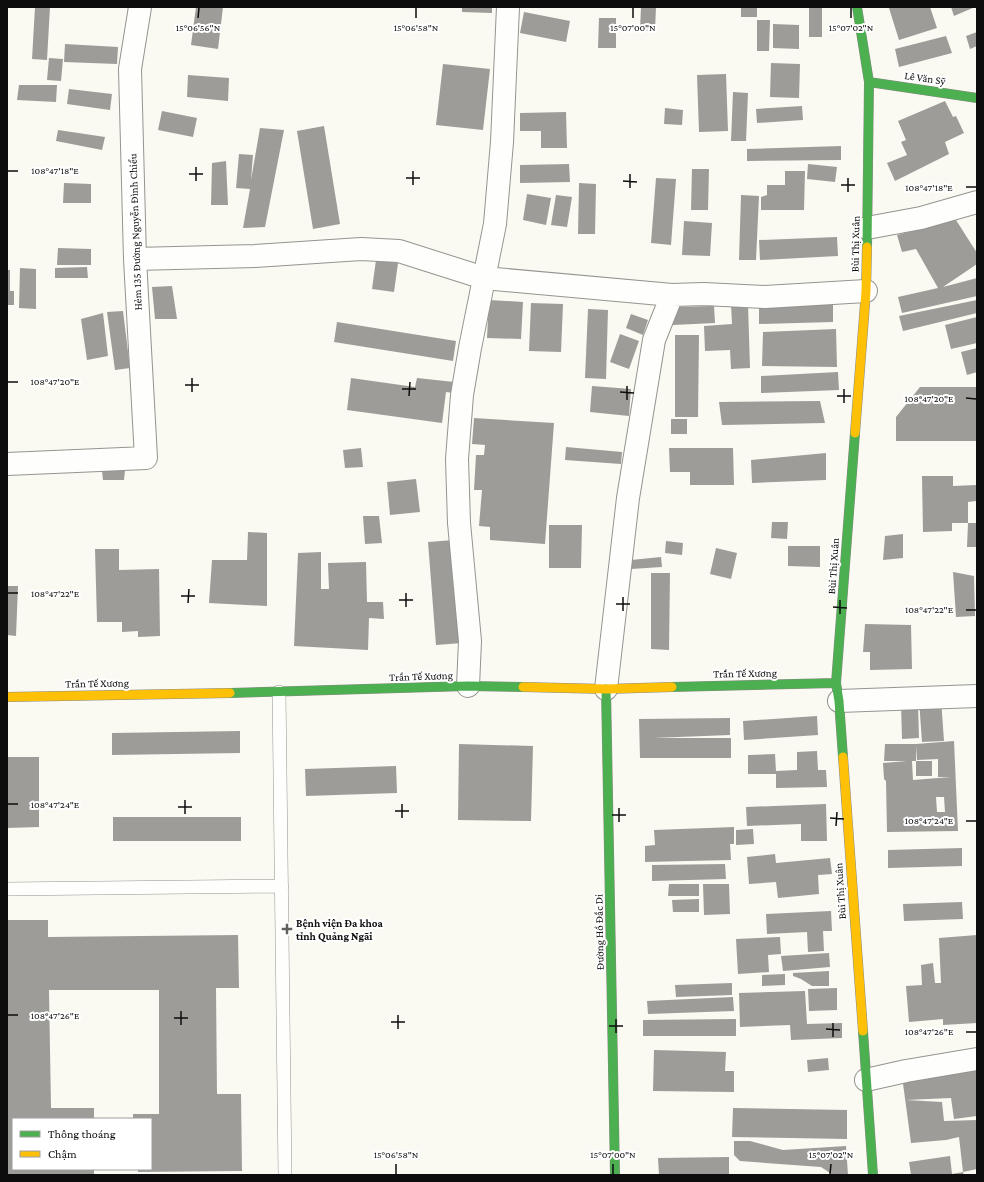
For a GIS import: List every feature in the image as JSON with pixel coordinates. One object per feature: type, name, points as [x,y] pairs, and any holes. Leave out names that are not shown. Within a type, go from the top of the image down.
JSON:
[{"type":"street","name":"Hẻm 135 Đường Nguyễn Đình Chiểu","points":[[7,464],[146,458],[135,259],[130,69],[140,7]]},
{"type":"street","points":[[468,686],[470,641],[459,523],[457,459],[462,395],[495,224],[502,142],[508,7]]},
{"type":"street","name":"Bùi Thị Xuân","points":[[857,7],[869,82],[866,291],[837,692],[873,1175]]},
{"type":"street","name":"Lê Văn Sỹ","points":[[869,82],[977,98]]},
{"type":"street","points":[[867,228],[921,218],[977,202]]},
{"type":"street","points":[[135,259],[255,256],[369,250],[399,251],[484,278],[672,295],[704,294],[765,297],[866,291]]},
{"type":"street","points":[[606,689],[628,498],[654,340],[672,295]]},
{"type":"street","name":"Trần Tế Xương","points":[[7,697],[279,692],[468,686],[837,692]]},
{"type":"street","name":"Đường Hồ Đắc Di","points":[[606,689],[615,1175]]},
{"type":"street","points":[[837,692],[977,696]]},
{"type":"street","points":[[866,1080],[906,1071],[977,1059]]},
{"type":"lane","points":[[279,692],[285,1175]]},
{"type":"lane","points":[[7,889],[282,886]]},
{"type":"building","points":[[35,7],[50,7],[47,60],[32,59]]},
{"type":"building","points":[[196,7],[223,7],[218,49],[191,45]]},
{"type":"building","points":[[462,7],[492,7],[492,13],[462,12]]},
{"type":"building","points":[[641,7],[656,7],[655,31],[640,30]]},
{"type":"building","points":[[741,7],[757,7],[757,17],[741,17]]},
{"type":"building","points":[[809,7],[822,7],[822,37],[809,37]]},
{"type":"building","points":[[930,7],[937,28],[899,40],[889,8]]},
{"type":"building","points":[[951,7],[975,7],[954,16]]},
{"type":"building","points":[[524,12],[570,21],[566,42],[520,33]]},
{"type":"building","points":[[599,18],[616,18],[616,48],[598,48]]},
{"type":"building","points":[[757,20],[770,20],[769,51],[757,51]]},
{"type":"building","points":[[773,24],[799,25],[799,49],[773,48]]},
{"type":"building","points":[[977,32],[977,46],[970,49],[966,36]]},
{"type":"building","points":[[946,36],[952,53],[899,67],[895,49]]},
{"type":"building","points":[[65,44],[118,47],[117,64],[64,62]]},
{"type":"building","points":[[49,58],[63,59],[61,81],[47,80]]},
{"type":"building","points":[[771,63],[800,64],[799,98],[770,97]]},
{"type":"building","points":[[443,64],[490,69],[483,130],[436,125]]},
{"type":"building","points":[[726,74],[728,131],[699,132],[697,75]]},
{"type":"building","points":[[188,75],[229,78],[228,101],[187,97]]},
{"type":"building","points":[[19,85],[57,85],[56,102],[17,100]]},
{"type":"building","points":[[69,89],[112,94],[110,110],[67,104]]},
{"type":"building","points":[[733,92],[748,93],[746,141],[731,141]]},
{"type":"building","points":[[945,101],[953,117],[956,116],[964,133],[945,142],[949,154],[895,181],[887,163],[907,155],[901,142],[906,140],[898,121]]},
{"type":"building","points":[[802,106],[803,120],[757,123],[756,109]]},
{"type":"building","points":[[665,108],[683,110],[682,125],[664,124]]},
{"type":"building","points":[[162,111],[197,118],[193,137],[158,130]]},
{"type":"building","points":[[566,112],[567,148],[541,148],[541,131],[520,131],[520,113]]},
{"type":"building","points":[[324,126],[340,224],[313,229],[297,131]]},
{"type":"building","points":[[260,128],[284,130],[265,227],[243,228],[250,189],[236,188],[239,154],[253,155],[251,180]]},
{"type":"building","points":[[58,130],[105,137],[102,150],[56,141]]},
{"type":"building","points":[[841,146],[841,160],[747,161],[747,149]]},
{"type":"building","points":[[226,161],[228,205],[211,205],[212,163]]},
{"type":"building","points":[[569,164],[570,182],[520,183],[520,165]]},
{"type":"building","points":[[808,164],[837,167],[835,182],[807,179]]},
{"type":"building","points":[[692,169],[709,169],[708,210],[691,210]]},
{"type":"building","points":[[785,171],[805,171],[804,210],[761,210],[761,197],[767,195],[767,185],[785,185]]},
{"type":"building","points":[[656,178],[676,179],[671,245],[651,243]]},
{"type":"building","points":[[64,183],[91,184],[91,203],[63,203]]},
{"type":"building","points":[[579,183],[596,184],[595,234],[578,234]]},
{"type":"building","points":[[527,194],[551,198],[546,225],[523,220]]},
{"type":"building","points":[[556,195],[572,197],[567,227],[551,225]]},
{"type":"building","points":[[741,195],[759,196],[756,260],[739,260]]},
{"type":"building","points":[[956,220],[977,253],[977,264],[943,287],[977,278],[977,296],[902,313],[898,297],[938,288],[916,249],[902,252],[897,235]]},
{"type":"building","points":[[684,221],[712,223],[710,256],[682,255]]},
{"type":"building","points":[[837,237],[838,256],[760,260],[759,240]]},
{"type":"building","points":[[58,248],[91,249],[91,265],[57,265]]},
{"type":"building","points":[[376,260],[398,263],[394,292],[372,289]]},
{"type":"building","points":[[87,267],[88,278],[55,278],[55,268]]},
{"type":"building","points":[[20,268],[36,269],[36,309],[19,308]]},
{"type":"building","points":[[7,270],[10,270],[10,291],[14,291],[14,305],[7,305]]},
{"type":"building","points":[[172,286],[177,319],[155,319],[152,287]]},
{"type":"building","points":[[489,300],[523,302],[521,339],[487,338]]},
{"type":"building","points":[[833,300],[833,322],[759,324],[759,302]]},
{"type":"building","points":[[977,300],[977,313],[903,331],[899,316]]},
{"type":"building","points":[[531,303],[563,304],[561,352],[529,351]]},
{"type":"building","points":[[731,304],[748,304],[750,368],[731,369],[730,350],[705,351],[704,326],[732,324]]},
{"type":"building","points":[[714,306],[715,323],[673,325],[673,307]]},
{"type":"building","points":[[588,309],[608,310],[606,379],[585,378]]},
{"type":"building","points":[[123,311],[130,368],[115,370],[107,312]]},
{"type":"building","points":[[103,313],[108,356],[87,360],[81,319]]},
{"type":"building","points":[[631,314],[648,320],[643,335],[626,328]]},
{"type":"building","points":[[977,317],[977,343],[951,349],[945,325]]},
{"type":"building","points":[[337,322],[456,341],[453,361],[334,342]]},
{"type":"building","points":[[836,329],[837,367],[762,366],[763,332]]},
{"type":"building","points":[[620,334],[639,341],[629,369],[610,362]]},
{"type":"building","points":[[675,335],[699,335],[698,417],[675,417]]},
{"type":"building","points":[[977,348],[977,372],[967,375],[961,352]]},
{"type":"building","points":[[838,372],[839,390],[761,393],[761,376]]},
{"type":"building","points":[[351,378],[415,387],[417,378],[454,382],[453,393],[446,392],[442,423],[347,410]]},
{"type":"building","points":[[592,386],[631,389],[629,416],[590,412]]},
{"type":"building","points":[[920,387],[977,387],[977,441],[896,441],[896,417]]},
{"type":"building","points":[[820,401],[825,423],[722,425],[719,402]]},
{"type":"building","points":[[474,418],[554,423],[545,544],[490,540],[490,527],[479,526],[482,490],[474,490],[476,455],[484,455],[485,445],[472,444]]},
{"type":"building","points":[[671,419],[687,419],[687,434],[671,434]]},
{"type":"building","points":[[566,447],[622,452],[621,464],[565,460]]},
{"type":"building","points":[[361,448],[363,467],[345,468],[343,450]]},
{"type":"building","points":[[669,448],[733,448],[734,485],[690,485],[690,472],[670,472]]},
{"type":"building","points":[[826,453],[826,480],[752,483],[751,460]]},
{"type":"building","points":[[126,460],[124,480],[103,480],[101,462]]},
{"type":"building","points":[[922,476],[953,476],[953,486],[976,485],[976,501],[968,502],[968,523],[952,523],[952,531],[923,532]]},
{"type":"building","points":[[416,479],[420,512],[390,515],[387,482]]},
{"type":"building","points":[[363,516],[379,516],[382,543],[365,544]]},
{"type":"building","points":[[772,522],[788,522],[787,539],[771,538]]},
{"type":"building","points":[[968,523],[977,523],[977,547],[967,547]]},
{"type":"building","points":[[549,525],[582,525],[581,568],[549,568]]},
{"type":"building","points":[[248,532],[267,533],[267,606],[209,603],[212,560],[247,560]]},
{"type":"building","points":[[903,534],[903,558],[883,560],[885,536]]},
{"type":"building","points":[[454,540],[462,643],[436,645],[428,542]]},
{"type":"building","points":[[666,541],[683,543],[682,555],[665,553]]},
{"type":"building","points":[[788,546],[820,546],[820,567],[788,566]]},
{"type":"building","points":[[716,548],[737,553],[731,579],[710,574]]},
{"type":"building","points":[[95,549],[119,549],[119,570],[159,569],[160,636],[138,637],[138,631],[122,632],[122,622],[97,622]]},
{"type":"building","points":[[321,552],[321,589],[329,589],[328,563],[366,562],[367,602],[383,602],[384,619],[369,618],[368,650],[294,646],[298,553]]},
{"type":"building","points":[[661,557],[662,567],[631,569],[631,560]]},
{"type":"building","points":[[953,572],[974,576],[975,616],[956,617]]},
{"type":"building","points":[[651,573],[670,573],[669,650],[651,649]]},
{"type":"building","points":[[7,586],[18,586],[16,636],[7,635]]},
{"type":"building","points":[[865,624],[911,625],[912,669],[870,670],[870,652],[863,652]]},
{"type":"building","points":[[941,699],[944,741],[922,742],[919,700]]},
{"type":"building","points":[[918,704],[919,738],[902,739],[901,705]]},
{"type":"building","points":[[817,716],[818,735],[744,740],[743,721]]},
{"type":"building","points":[[730,718],[730,735],[653,738],[731,738],[731,758],[640,758],[639,719]]},
{"type":"building","points":[[240,731],[240,753],[112,755],[112,733]]},
{"type":"building","points":[[954,741],[958,831],[887,832],[886,781],[884,779],[883,763],[907,761],[884,761],[885,744],[916,744]],"holes":[[[916,746],[917,760],[938,759],[938,777],[951,777],[913,780],[912,761],[916,761]],[[936,797],[944,797],[945,812],[937,812]]]},
{"type":"building","points":[[459,744],[533,746],[531,821],[458,820]]},
{"type":"building","points":[[817,751],[818,770],[826,770],[827,787],[776,788],[776,774],[748,774],[748,755],[775,754],[776,771],[797,770],[797,752]]},
{"type":"building","points":[[7,757],[39,757],[39,827],[7,828]]},
{"type":"building","points":[[916,761],[932,761],[932,776],[916,776]]},
{"type":"building","points":[[396,766],[397,793],[306,796],[305,769]]},
{"type":"building","points":[[826,804],[827,841],[801,841],[801,824],[747,826],[746,807]]},
{"type":"building","points":[[113,817],[241,817],[241,841],[113,841]]},
{"type":"building","points":[[734,827],[734,844],[730,844],[731,860],[645,862],[645,846],[655,845],[654,830]]},
{"type":"building","points":[[753,829],[754,844],[736,845],[736,830]]},
{"type":"building","points":[[962,848],[962,866],[888,868],[888,850]]},
{"type":"building","points":[[775,854],[776,863],[830,858],[832,874],[818,875],[819,894],[778,898],[776,882],[749,884],[747,857]]},
{"type":"building","points":[[725,864],[726,879],[652,881],[652,865]]},
{"type":"building","points":[[669,884],[699,884],[699,896],[668,896]]},
{"type":"building","points":[[703,884],[729,884],[730,914],[704,915]]},
{"type":"building","points":[[699,899],[699,912],[673,912],[672,900]]},
{"type":"building","points":[[962,902],[963,919],[904,921],[903,904]]},
{"type":"building","points":[[831,911],[832,931],[823,931],[824,951],[808,952],[807,932],[767,934],[766,914]]},
{"type":"building","points":[[7,920],[48,920],[48,937],[238,935],[239,988],[216,988],[217,1094],[241,1094],[242,1171],[138,1172],[138,1170],[152,1170],[152,1118],[133,1118],[133,1114],[159,1114],[159,990],[49,990],[51,1108],[94,1108],[94,1118],[12,1118],[12,1170],[94,1170],[94,1175],[7,1175]]},
{"type":"building","points":[[977,935],[977,1023],[943,1025],[943,1019],[909,1022],[906,986],[922,985],[921,965],[933,963],[935,983],[941,983],[939,938]]},
{"type":"building","points":[[780,937],[781,954],[768,955],[769,972],[738,974],[736,939]]},
{"type":"building","points":[[829,953],[830,967],[783,971],[781,956]]},
{"type":"building","points":[[829,971],[829,986],[812,986],[793,976],[793,973]]},
{"type":"building","points":[[785,974],[785,985],[762,986],[762,975]]},
{"type":"building","points":[[732,983],[732,995],[676,997],[675,985]]},
{"type":"building","points":[[837,988],[837,1010],[809,1011],[808,989]]},
{"type":"building","points":[[805,991],[807,1024],[842,1023],[842,1038],[791,1040],[790,1025],[740,1027],[739,993]]},
{"type":"building","points":[[733,997],[734,1011],[648,1014],[647,1001]]},
{"type":"building","points":[[736,1019],[736,1036],[643,1036],[643,1020]]},
{"type":"building","points":[[654,1050],[726,1052],[725,1071],[734,1071],[734,1092],[653,1091]]},
{"type":"building","points":[[828,1058],[829,1070],[808,1072],[807,1060]]},
{"type":"building","points":[[977,1062],[977,1116],[954,1119],[951,1098],[906,1100],[942,1102],[944,1121],[977,1120],[977,1169],[963,1172],[959,1137],[946,1140],[911,1143],[902,1076]]},
{"type":"building","points":[[733,1108],[847,1110],[847,1139],[732,1137]]},
{"type":"building","points":[[734,1141],[750,1141],[783,1150],[846,1146],[848,1175],[833,1175],[821,1167],[740,1161],[734,1155]]},
{"type":"building","points":[[950,1156],[952,1174],[963,1172],[964,1175],[911,1175],[909,1162]]},
{"type":"building","points":[[729,1157],[729,1174],[659,1175],[658,1158]]},
{"type":"traffic: fast","points":[[857,7],[869,82],[867,247]]},
{"type":"traffic: fast","points":[[869,82],[977,98]]},
{"type":"traffic: fast","points":[[843,757],[839,701],[836,683],[855,433]]},
{"type":"traffic: fast","points":[[672,687],[836,683]]},
{"type":"traffic: fast","points":[[230,693],[468,686],[523,687]]},
{"type":"traffic: fast","points":[[606,689],[615,1175]]},
{"type":"traffic: fast","points":[[863,1031],[873,1175]]},
{"type":"traffic: slow","points":[[855,433],[866,291],[867,247]]},
{"type":"traffic: slow","points":[[523,687],[606,689],[672,687]]},
{"type":"traffic: slow","points":[[7,697],[230,693]]},
{"type":"traffic: slow","points":[[843,757],[863,1031]]},
{"type":"place","name":"Bệnh viện Đa khoa tỉnh Quảng Ngãi","points":[[287,929]]}]
